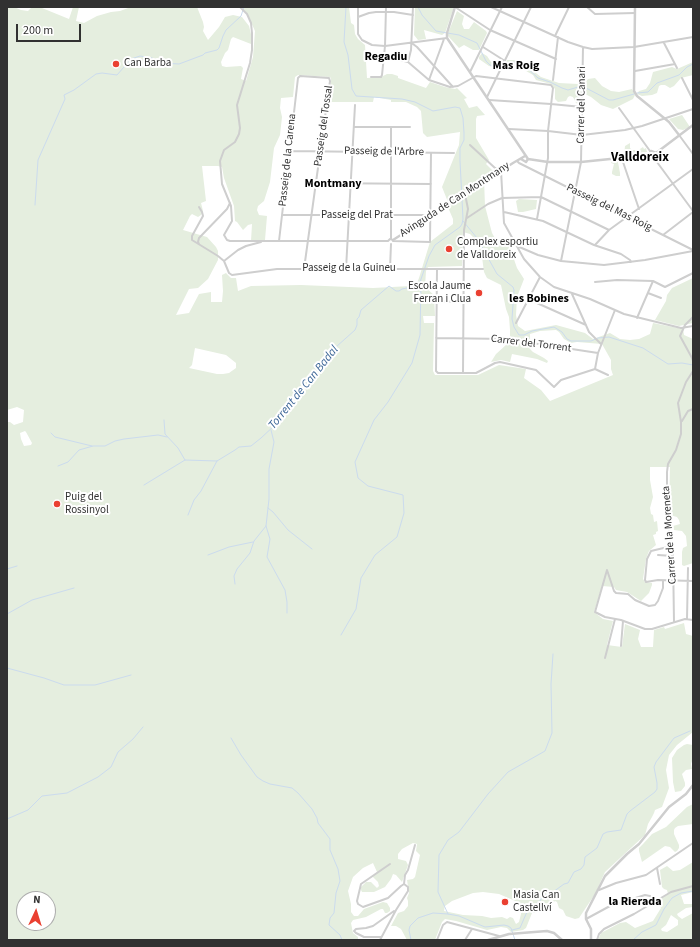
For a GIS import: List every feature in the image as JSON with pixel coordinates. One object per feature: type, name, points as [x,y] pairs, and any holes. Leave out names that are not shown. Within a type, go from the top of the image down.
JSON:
[{"type":"street","points":[[240,7],[247,14],[251,23],[253,45],[250,62],[237,105],[240,128],[239,134],[235,142],[224,150],[220,161],[223,188],[230,203],[232,220],[224,235],[227,240],[230,241],[265,241]]},
{"type":"street","points":[[358,7],[358,29],[360,37],[372,45],[385,46],[445,38]]},
{"type":"street","points":[[371,77],[382,77],[385,46],[386,7]]},
{"type":"street","points":[[408,62],[412,43],[413,7]]},
{"type":"street","points":[[429,80],[456,7],[491,30],[556,59]]},
{"type":"street","points":[[491,7],[557,37],[592,49],[634,47],[693,37]]},
{"type":"street","points":[[470,72],[502,7]]},
{"type":"street","points":[[488,99],[496,78],[531,7]]},
{"type":"street","points":[[553,80],[557,37],[569,7]]},
{"type":"street","points":[[587,7],[596,14],[634,13]]},
{"type":"street","points":[[635,7],[635,94],[665,118],[680,135],[693,154]]},
{"type":"street","points":[[358,17],[369,13],[386,12],[413,15]]},
{"type":"street","points":[[445,38],[470,72],[528,159],[548,162],[581,162],[622,159],[648,155],[651,158],[654,158],[693,212],[663,235]]},
{"type":"street","points":[[412,43],[453,88]]},
{"type":"street","points":[[664,43],[677,68]]},
{"type":"street","points":[[483,47],[505,61]]},
{"type":"street","name":"Carrer del Canari","points":[[561,261],[581,162],[583,47]]},
{"type":"street","points":[[366,57],[384,56],[408,62],[429,80],[453,88],[473,77],[496,78],[551,85],[553,88],[548,131],[548,162],[537,219]]},
{"type":"street","points":[[634,71],[675,64]]},
{"type":"street","name":"Passeig de la Carena","points":[[279,241],[298,78],[300,76],[329,78]]},
{"type":"street","name":"Passeig del Tossal","points":[[304,269],[330,81],[329,78]]},
{"type":"street","points":[[682,78],[693,100]]},
{"type":"street","points":[[488,99],[582,107]]},
{"type":"street","points":[[346,269],[355,105]]},
{"type":"street","points":[[619,108],[650,152],[653,151],[656,153]]},
{"type":"street","points":[[509,129],[548,131],[582,135],[633,128],[693,109]]},
{"type":"street","points":[[654,158],[656,153],[693,125]]},
{"type":"street","points":[[354,127],[410,127]]},
{"type":"street","points":[[390,269],[392,240],[391,127]]},
{"type":"street","points":[[470,145],[495,168],[501,171],[504,223],[524,260],[540,277],[554,287],[590,299],[637,318],[683,328],[693,326]]},
{"type":"street","name":"Passeig de l'Arbre","points":[[289,150],[353,152],[454,152]]},
{"type":"street","points":[[388,241],[430,242],[431,152]]},
{"type":"street","name":"Avinguda de Can Montmany","points":[[392,240],[522,157],[526,156]]},
{"type":"street","points":[[521,159],[526,162]]},
{"type":"street","points":[[525,166],[528,159]]},
{"type":"street","points":[[622,159],[639,209]]},
{"type":"street","name":"Passeig del Mas Roig","points":[[517,161],[693,250]]},
{"type":"street","points":[[594,245],[609,230],[693,169]]},
{"type":"street","points":[[316,183],[431,184]]},
{"type":"street","points":[[463,195],[467,205],[467,218],[464,230],[463,373]]},
{"type":"street","points":[[467,218],[488,204],[502,198],[541,197],[609,230]]},
{"type":"street","points":[[199,245],[199,238],[227,209],[230,203]]},
{"type":"street","points":[[199,207],[203,216],[192,239],[193,242],[224,261]]},
{"type":"street","points":[[504,212],[537,219],[594,245],[621,254],[631,262]]},
{"type":"street","name":"Passeig del Prat","points":[[282,215],[431,215]]},
{"type":"street","name":"Avinguda de Can Montmany","points":[[224,261],[238,250],[246,246],[265,241],[388,241]]},
{"type":"street","points":[[388,241],[391,244]]},
{"type":"street","points":[[516,246],[538,255],[561,261],[604,265],[631,262],[693,250]]},
{"type":"street","name":"Passeig de la Guineu","points":[[224,261],[229,273],[232,275],[277,270],[304,269],[482,268]]},
{"type":"street","points":[[437,269],[436,371],[438,373],[476,373],[500,362],[536,370],[554,387],[563,379],[596,369],[608,375]]},
{"type":"street","points":[[595,282],[617,280],[653,281],[665,287],[693,273]]},
{"type":"street","points":[[516,322],[540,277]]},
{"type":"street","points":[[637,318],[653,281]]},
{"type":"street","points":[[571,293],[589,332],[601,344]]},
{"type":"street","points":[[648,293],[661,298]]},
{"type":"street","points":[[528,299],[586,325]]},
{"type":"street","points":[[437,301],[464,302]]},
{"type":"street","points":[[596,369],[598,352],[615,310]]},
{"type":"street","points":[[693,317],[683,328],[680,336],[693,362]]},
{"type":"street","name":"Carrer del Torrent","points":[[436,338],[506,339],[598,352]]},
{"type":"street","points":[[681,422],[678,402],[686,382],[693,371]]},
{"type":"street","points":[[681,422],[688,411],[693,409]]},
{"type":"street","name":"Carrer de la Moreneta","points":[[674,622],[673,556],[667,516],[667,472],[668,464],[676,450],[681,436],[681,422]]},
{"type":"street","points":[[672,546],[651,551],[647,559],[644,580],[646,582],[663,580],[693,580]]},
{"type":"street","points":[[658,555],[673,556]]},
{"type":"street","points":[[688,568],[688,619]]},
{"type":"street","points":[[663,580],[663,588],[658,601],[655,605],[649,606],[628,594],[616,593],[607,570],[596,612],[605,617],[648,629],[688,619],[693,620]]},
{"type":"street","points":[[605,658],[614,619]]},
{"type":"street","points":[[621,646],[623,621]]},
{"type":"street","points":[[591,940],[591,928],[586,919],[586,912],[602,882],[609,872],[639,844],[669,807],[686,794],[693,785]]},
{"type":"street","points":[[599,890],[616,883],[646,875],[693,843]]},
{"type":"street","points":[[404,884],[405,875],[408,870],[414,845]]},
{"type":"street","points":[[390,864],[361,884],[357,902],[358,904],[363,907],[388,898],[404,884]]},
{"type":"street","points":[[657,868],[660,884]]},
{"type":"street","points":[[396,910],[374,926],[356,929],[354,931],[367,938],[381,939],[408,890],[408,887],[404,884]]},
{"type":"street","points":[[597,940],[603,930],[654,901],[675,890],[693,886]]},
{"type":"street","points":[[586,919],[615,904],[645,895],[650,896],[654,901]]},
{"type":"street","points":[[437,940],[445,922],[454,923],[492,936],[549,931],[554,933],[562,940]]},
{"type":"street","points":[[465,940],[472,929]]},
{"type":"street","points":[[488,940],[492,936]]},
{"type":"green space","points":[[7,7],[14,7],[28,11],[32,7],[42,8],[69,19],[73,7],[79,7],[76,21],[84,23],[97,16],[131,7],[197,7],[203,22],[203,31],[208,40],[225,17],[233,15],[242,17],[249,26],[251,44],[233,37],[221,62],[222,66],[226,67],[241,66],[243,68],[241,79],[246,81],[253,57],[255,31],[247,13],[242,7],[349,7],[351,23],[354,25],[355,34],[365,45],[367,78],[381,77],[387,74],[392,74],[398,76],[398,78],[426,88],[430,82],[445,87],[457,88],[467,98],[464,99],[469,108],[477,106],[485,115],[477,116],[476,138],[489,160],[486,164],[494,172],[484,179],[485,206],[492,233],[497,242],[509,245],[517,268],[524,279],[517,297],[516,315],[518,326],[525,331],[556,325],[585,333],[593,339],[610,333],[620,339],[630,340],[639,339],[650,334],[653,323],[683,329],[684,335],[693,339],[693,563],[684,566],[682,565],[683,548],[687,546],[686,536],[682,531],[674,530],[673,526],[680,524],[679,520],[677,517],[670,515],[669,513],[670,467],[650,467],[650,480],[653,497],[650,508],[654,522],[657,521],[658,531],[653,535],[656,545],[649,551],[646,559],[643,579],[645,582],[652,583],[649,593],[641,601],[627,592],[616,590],[614,587],[602,586],[594,612],[603,619],[613,621],[607,645],[622,647],[625,624],[640,630],[638,639],[641,647],[653,647],[654,630],[664,627],[665,629],[684,623],[686,634],[693,636],[693,732],[677,745],[669,755],[666,770],[669,788],[662,807],[655,810],[648,824],[645,835],[605,872],[595,894],[579,918],[575,919],[566,916],[555,901],[547,908],[541,909],[536,913],[532,913],[526,928],[511,932],[507,928],[501,927],[487,930],[445,919],[442,922],[435,940],[407,940],[401,929],[396,926],[391,926],[398,913],[404,911],[408,906],[407,898],[409,893],[407,880],[415,877],[420,855],[416,851],[417,844],[413,843],[402,849],[398,854],[398,859],[406,861],[408,865],[402,882],[396,875],[393,874],[385,887],[374,892],[362,892],[361,887],[366,882],[371,882],[377,888],[379,886],[378,882],[372,876],[377,872],[373,863],[363,868],[353,877],[348,891],[351,912],[354,916],[358,916],[364,909],[383,902],[387,903],[390,908],[390,911],[387,913],[381,909],[366,917],[353,920],[351,923],[353,933],[358,937],[358,940],[7,940],[7,422],[14,425],[23,422],[24,410],[17,407],[7,410]],"holes":[[[298,75],[330,77],[329,102],[373,102],[374,97],[391,100],[391,102],[406,102],[417,107],[421,111],[423,133],[427,137],[460,132],[459,145],[442,187],[448,202],[447,205],[453,219],[453,224],[430,242],[417,283],[411,286],[373,288],[301,285],[251,286],[238,291],[236,278],[231,278],[226,273],[222,275],[222,302],[211,302],[211,292],[199,294],[189,313],[176,315],[189,289],[198,288],[208,279],[218,260],[218,251],[207,237],[183,230],[192,214],[198,217],[201,215],[203,211],[201,203],[206,201],[202,166],[222,167],[224,178],[234,206],[235,221],[243,230],[248,225],[252,224],[251,241],[265,240],[267,216],[259,215],[257,210],[258,206],[264,201],[270,182],[274,148],[280,135],[282,117],[280,108],[281,98],[293,97],[295,77]],[[463,232],[470,234],[476,240],[482,257],[484,272],[487,278],[501,285],[509,317],[510,338],[530,341],[530,334],[540,331],[556,330],[564,339],[571,343],[602,344],[611,360],[613,375],[550,401],[541,390],[524,378],[526,369],[499,365],[478,375],[435,375],[433,371],[434,323],[424,323],[423,316],[435,316],[434,295],[425,287],[426,271],[428,267],[462,266]],[[195,348],[226,355],[236,363],[236,368],[229,373],[217,374],[189,368],[192,365]],[[25,431],[32,443],[31,445],[24,446],[20,433]],[[483,892],[499,894],[520,903],[521,914],[519,922],[516,924],[513,918],[510,917],[507,919],[502,917],[491,918],[444,911],[445,906],[452,901],[473,893]]]},
{"type":"green space","points":[[415,7],[454,7],[445,33],[442,35],[424,30],[426,39],[418,40],[414,35]]},
{"type":"green space","points":[[457,11],[464,16],[462,24],[464,29],[469,29],[474,22],[486,31],[487,33],[479,50],[473,50],[464,45],[459,48],[448,36]]},
{"type":"green space","points":[[482,53],[487,56],[491,62],[497,64],[502,63],[502,65],[498,68],[489,66],[479,59]]},
{"type":"green space","points":[[507,60],[514,60],[523,63],[541,77],[559,83],[583,85],[588,79],[595,78],[602,86],[611,91],[619,92],[632,89],[635,95],[633,99],[613,109],[601,105],[583,93],[580,95],[578,104],[573,97],[570,96],[566,101],[558,102],[555,99],[555,89],[551,84],[536,80],[533,75],[518,65],[506,67],[505,63]]},
{"type":"green space","points":[[693,62],[693,75],[681,78],[674,86],[670,88],[665,85],[661,85],[659,86],[657,93],[652,95],[642,96],[637,94],[639,91],[646,89],[650,83],[653,72],[672,67],[677,69]]},
{"type":"green space","points":[[682,115],[690,127],[683,130],[678,129],[669,119]]},
{"type":"green space","points":[[630,143],[630,148],[632,150],[637,151],[643,147],[644,149],[646,148],[647,152],[624,156],[625,146]]},
{"type":"green space","points":[[612,161],[618,162],[620,176],[612,174],[614,164],[611,163]]},
{"type":"green space","points":[[519,199],[537,200],[536,209],[518,212],[516,201]]},
{"type":"green space","points":[[693,278],[693,323],[679,326],[655,320],[672,288]]},
{"type":"green space","points":[[508,342],[530,345],[530,349],[548,361],[547,363],[537,359],[512,354],[510,362],[501,360],[491,362],[496,354]]},
{"type":"green space","points":[[687,744],[693,745],[693,758],[691,764],[692,769],[686,770],[682,774],[685,786],[681,791],[675,792],[672,758],[677,750]]},
{"type":"green space","points":[[693,804],[693,824],[678,826],[674,830],[674,834],[679,845],[677,851],[675,852],[670,847],[665,846],[642,862],[639,848],[652,834],[666,827],[687,807]]},
{"type":"green space","points":[[693,862],[693,892],[681,895],[684,904],[693,904],[693,907],[686,908],[677,914],[682,919],[693,913],[693,940],[598,940],[601,933],[620,923],[626,922],[635,928],[653,921],[661,908],[657,901],[668,894],[667,890],[662,887],[660,870],[667,866],[673,871],[680,870]],"holes":[[[671,915],[678,920],[678,925],[667,932],[662,931],[661,929],[666,925]]]},
{"type":"waterway","points":[[35,205],[38,160],[65,99],[64,95],[74,90],[96,74],[102,73],[117,75],[131,59],[140,56],[152,58],[161,63],[179,64],[205,53],[217,50],[226,30],[241,16],[244,7]]},
{"type":"waterway","name":"Torrent de Can Badal","points":[[144,485],[185,460],[217,461],[239,447],[251,446],[261,438],[275,425],[294,396],[318,369],[327,355],[355,330],[357,319],[361,310],[389,286],[396,291],[399,291],[412,287],[420,282],[429,256],[435,245],[462,224],[460,148],[464,140],[464,133],[463,118],[460,108],[455,107],[433,111],[415,102],[402,99],[356,96],[352,89],[348,55],[344,42],[346,7]]},
{"type":"waterway","points":[[418,7],[422,15],[436,31],[459,35],[477,43],[486,61],[490,65],[493,66],[516,62],[525,66],[538,78],[562,88],[568,90],[578,87],[586,88],[609,100],[634,94]]},
{"type":"waterway","points":[[637,93],[648,92],[657,83],[679,75],[687,67],[693,64]]},
{"type":"waterway","points":[[463,221],[477,238],[497,274],[513,287],[512,319],[514,327],[519,335],[554,327],[562,332],[567,339],[571,341],[591,341],[598,338],[609,337],[643,348],[668,364],[682,363],[693,365]]},
{"type":"waterway","points":[[341,635],[356,609],[361,578],[375,555],[397,537],[404,513],[403,495],[368,486],[358,478],[355,462],[374,420],[388,402],[412,363],[420,335],[421,281]]},
{"type":"waterway","points":[[164,420],[165,434],[178,448],[185,460]]},
{"type":"waterway","points":[[235,584],[234,576],[237,569],[250,553],[254,541],[266,526],[269,499],[269,469],[274,442],[271,430]]},
{"type":"waterway","points":[[51,433],[55,437],[92,446]]},
{"type":"waterway","points":[[58,466],[68,462],[79,450],[93,446],[105,446],[115,441],[124,439],[158,435],[167,437]]},
{"type":"waterway","points":[[188,515],[194,500],[201,491],[217,461]]},
{"type":"waterway","points":[[268,508],[288,530],[312,549]]},
{"type":"waterway","points":[[266,526],[270,539],[267,557],[285,590],[287,613]]},
{"type":"waterway","points":[[208,555],[229,547],[253,542]]},
{"type":"waterway","points":[[7,569],[17,566]]},
{"type":"waterway","points":[[7,614],[32,600],[74,588]]},
{"type":"waterway","points":[[448,914],[438,892],[439,855],[448,840],[459,832],[488,794],[508,772],[545,751],[552,733],[551,684],[553,654]]},
{"type":"waterway","points":[[7,668],[64,685],[95,685],[131,675]]},
{"type":"waterway","points":[[7,819],[28,810],[42,796],[67,793],[98,777],[111,767],[118,752],[133,739],[143,727]]},
{"type":"waterway","points":[[512,930],[520,928],[526,914],[540,901],[542,897],[568,883],[574,872],[581,869],[584,865],[585,857],[597,848],[603,834],[621,830],[627,814],[655,792],[657,789],[654,767],[656,762],[674,738],[690,731]]},
{"type":"waterway","points":[[231,738],[257,777],[270,784],[292,788],[298,793],[312,809],[318,823],[330,839],[330,850],[338,869],[340,881],[336,893],[334,913],[330,918],[329,925],[340,935],[342,940]]},
{"type":"waterway","points":[[633,940],[642,932],[656,925],[664,909],[672,898],[681,893],[693,891]]},
{"type":"waterway","points":[[411,940],[409,930],[410,926],[418,918],[433,913],[459,916],[485,927],[508,926],[511,928],[515,940]]},
{"type":"place","name":"Can Barba","points":[[116,64]]},
{"type":"place","name":"Complex esportiu de Valldoreix","points":[[449,249]]},
{"type":"place","name":"Escola Jaume Ferran i Clua","points":[[479,293]]},
{"type":"place","name":"Puig del Rossinyol","points":[[57,504]]},
{"type":"place","name":"Masia Can Castellví","points":[[505,902]]},
{"type":"district","name":"Regadiu","points":[[386,57]]},
{"type":"district","name":"Mas Roig","points":[[516,66]]},
{"type":"district","name":"Valldoreix","points":[[640,158]]},
{"type":"district","name":"Montmany","points":[[333,184]]},
{"type":"district","name":"les Bobines","points":[[539,299]]},
{"type":"district","name":"la Rierada","points":[[635,902]]}]
